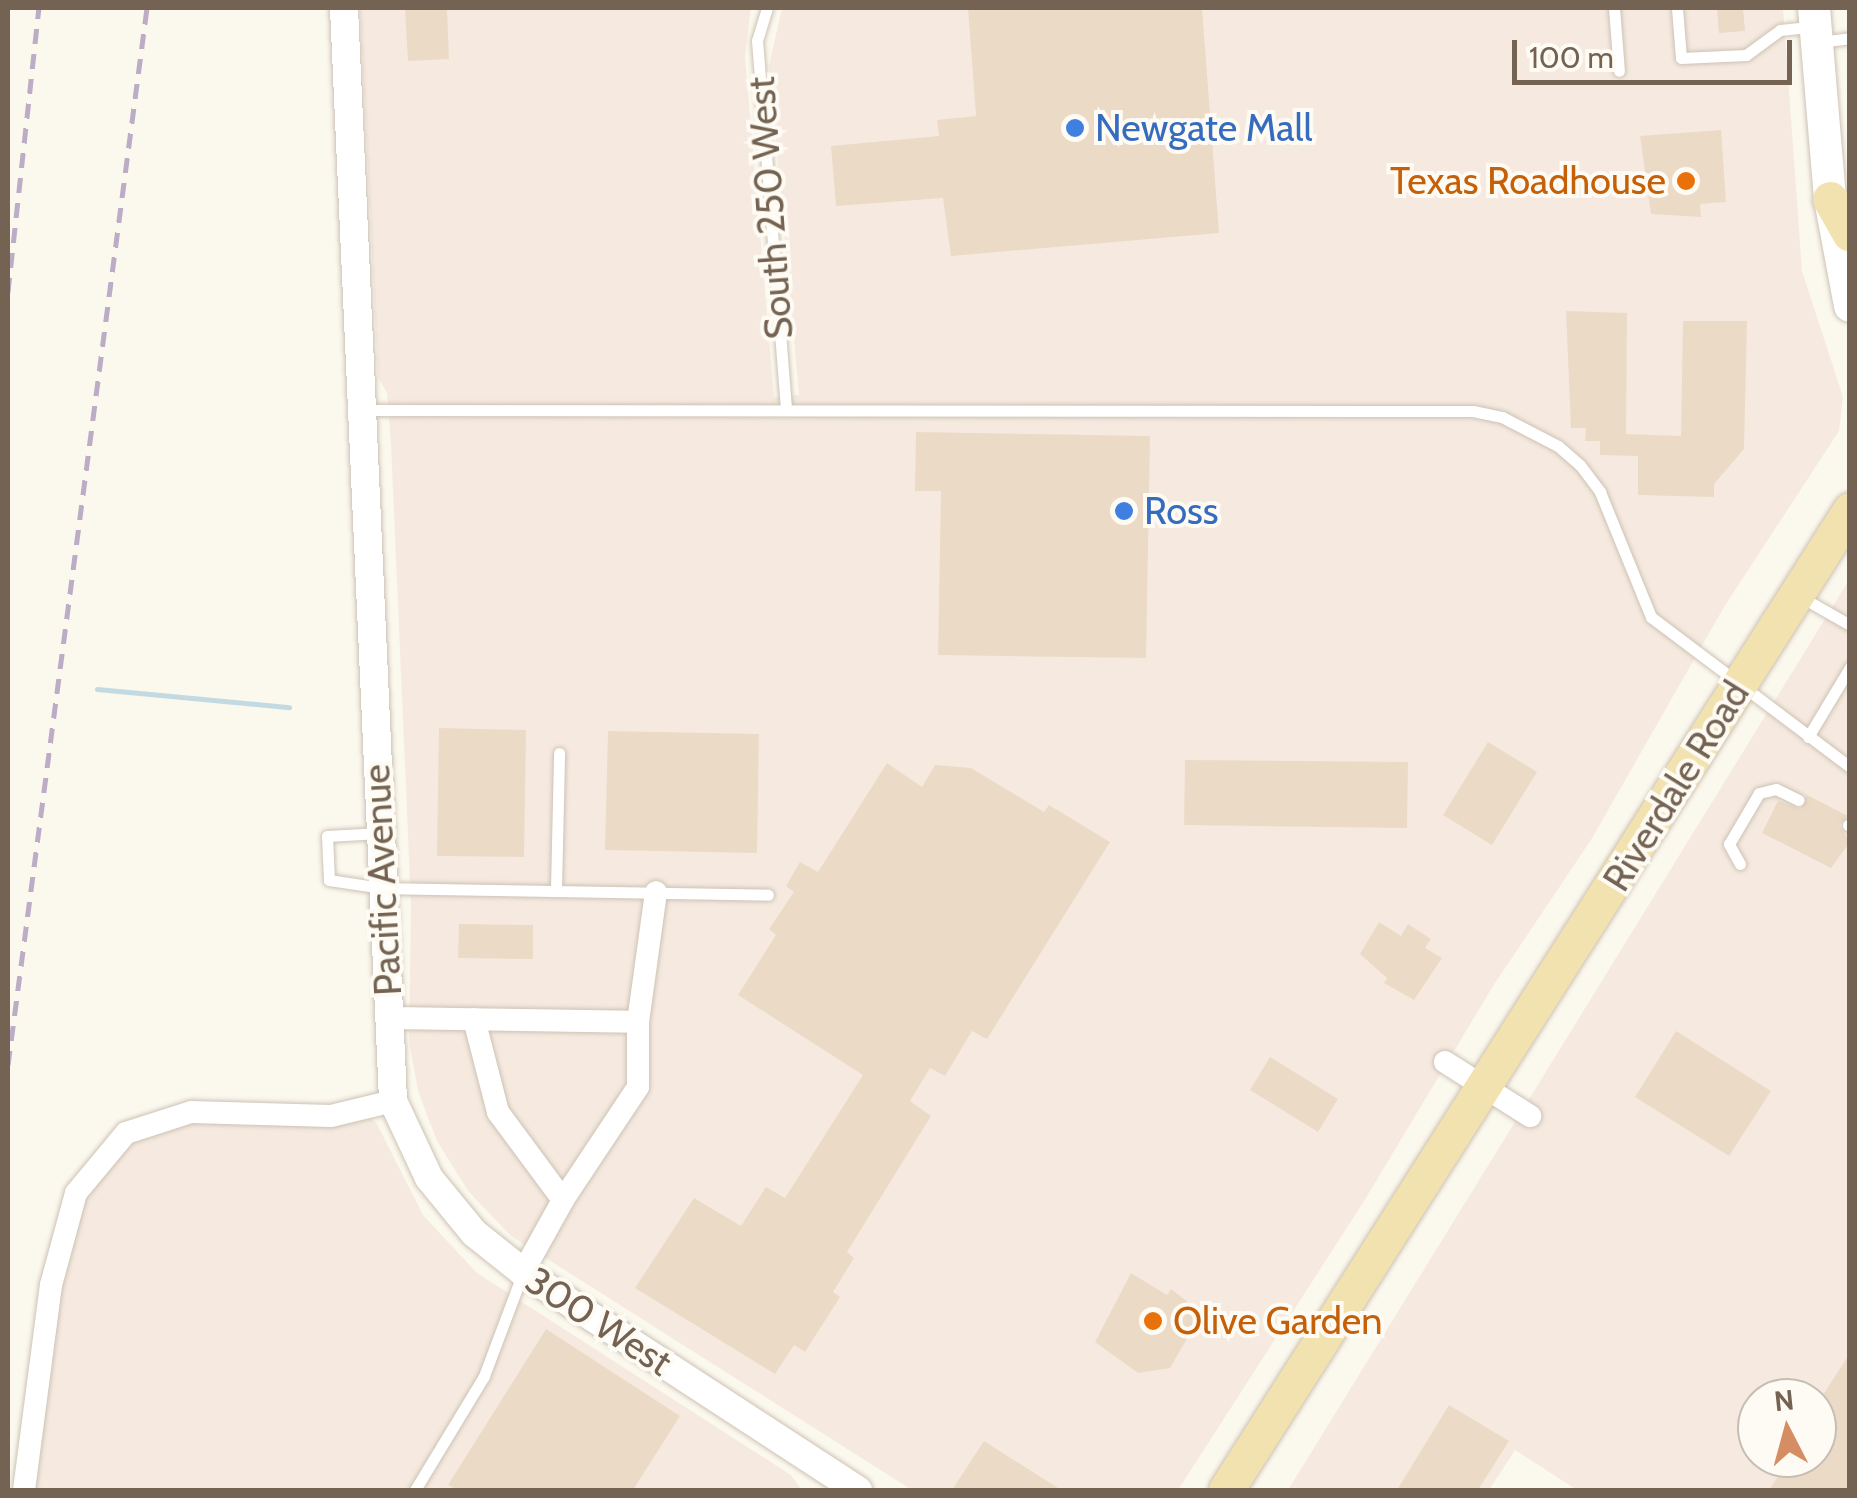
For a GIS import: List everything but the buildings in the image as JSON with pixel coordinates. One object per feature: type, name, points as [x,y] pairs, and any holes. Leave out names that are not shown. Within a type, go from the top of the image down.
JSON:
[{"type":"main road","points":[[1824,28],[1830,198],[1850,306]]},
{"type":"main road","points":[[1830,198],[1850,234]]},
{"type":"main road","name":"Riverdale Road","points":[[1226,1490],[1848,515]]},
{"type":"street","name":"Pacific Avenue","points":[[344,8],[392,1101]]},
{"type":"street","points":[[522,1272],[638,1087],[638,1022],[656,892]]},
{"type":"street","points":[[388,1018],[638,1022]]},
{"type":"street","points":[[474,1020],[498,1112],[564,1200]]},
{"type":"street","points":[[1445,1062],[1491,1072],[1530,1116]]},
{"type":"street","points":[[24,1490],[51,1285],[76,1193],[126,1133],[191,1112],[331,1116],[392,1101]]},
{"type":"street","name":"300 West","points":[[392,1101],[429,1178],[474,1234],[522,1272],[858,1490]]},
{"type":"lane","name":"South 250 West","points":[[767,8],[757,40],[786,409]]},
{"type":"lane","points":[[1614,8],[1619,71]]},
{"type":"lane","points":[[1677,8],[1681,58],[1746,55],[1780,30],[1824,28]]},
{"type":"lane","points":[[364,410],[1473,411],[1502,417],[1545,438],[1580,465],[1612,518],[1632,584],[1651,617],[1743,682],[1850,767]]},
{"type":"lane","points":[[1796,595],[1850,625]]},
{"type":"lane","points":[[1808,736],[1850,666]]},
{"type":"lane","points":[[556,889],[559,753]]},
{"type":"lane","points":[[1740,864],[1730,858],[1729,844],[1758,793],[1776,789],[1799,800]]},
{"type":"lane","points":[[380,834],[328,836],[330,880],[382,888],[768,895]]},
{"type":"lane","points":[[415,1490],[484,1376],[522,1272]]},
{"type":"shaded area","points":[[360,8],[751,8],[745,56],[774,397],[799,395],[769,66],[782,8],[1783,8],[1802,271],[1843,397],[1839,431],[1724,607],[1591,840],[1493,986],[1366,1198],[1178,1490],[912,1490],[511,1236],[468,1191],[437,1141],[418,1091],[409,1041],[411,904],[391,444],[387,393],[378,377]]},
{"type":"shaded area","points":[[1849,580],[1849,1490],[1577,1490],[1515,1450],[1489,1490],[1288,1490]]},
{"type":"shaded area","points":[[367,1117],[376,1122],[423,1215],[477,1273],[791,1475],[802,1490],[34,1490],[69,1224],[104,1156],[169,1123]]},
{"type":"waterway","points":[[97,689],[289,707]]},
{"type":"railway","points":[[8,292],[39,8]]},
{"type":"railway","points":[[8,1065],[147,8]]},
{"type":"place","name":"Newgate Mall","points":[[1075,128]]},
{"type":"place","name":"Texas Roadhouse","points":[[1686,181]]},
{"type":"place","name":"Ross","points":[[1124,511]]},
{"type":"place","name":"Olive Garden","points":[[1153,1321]]}]
